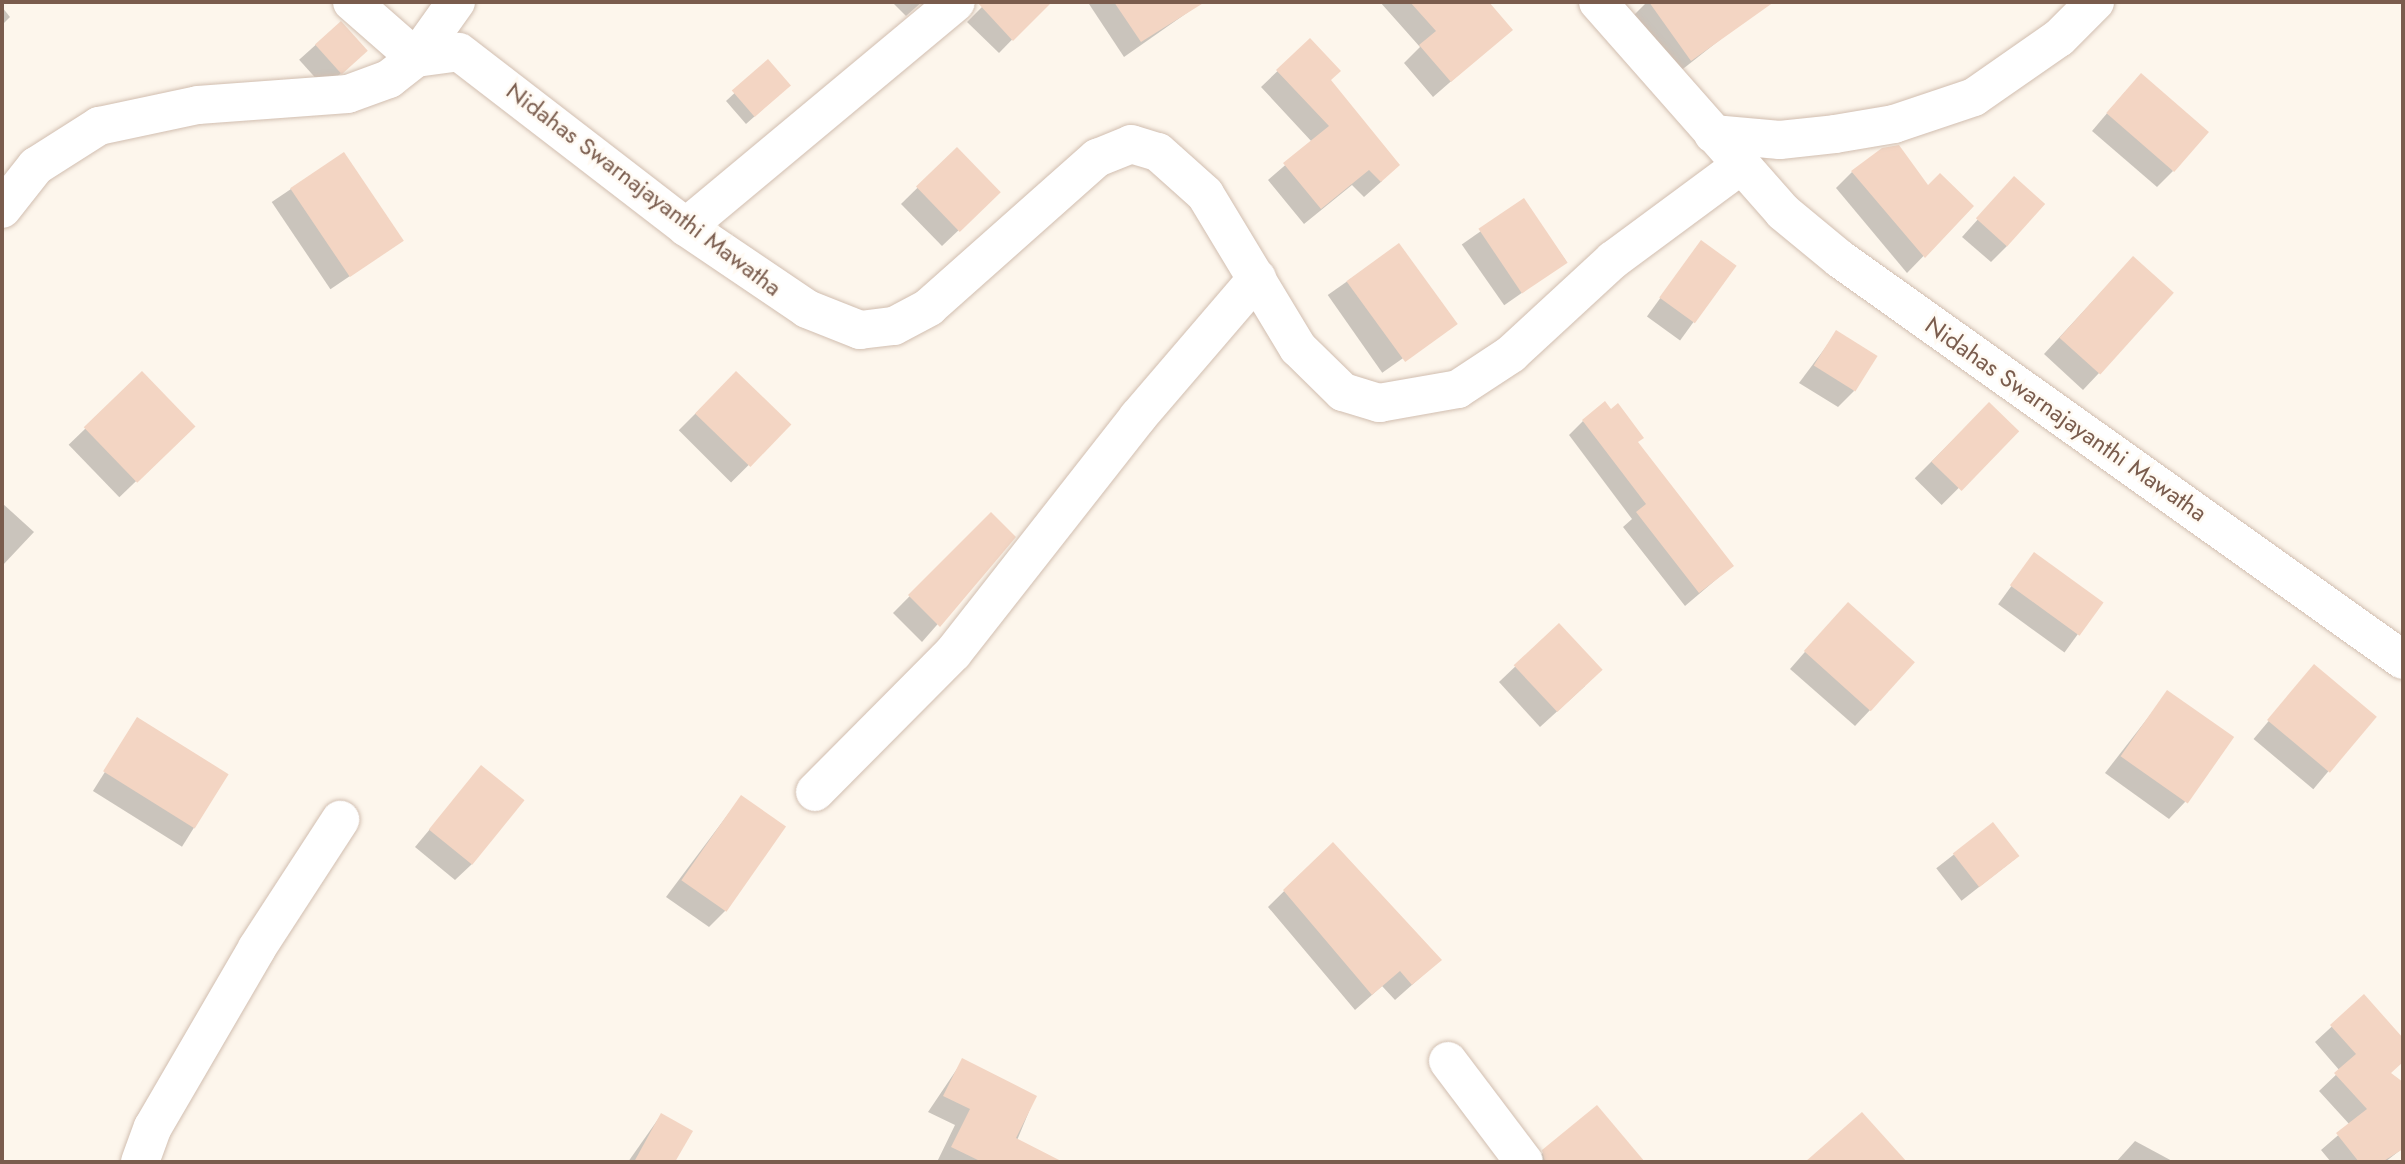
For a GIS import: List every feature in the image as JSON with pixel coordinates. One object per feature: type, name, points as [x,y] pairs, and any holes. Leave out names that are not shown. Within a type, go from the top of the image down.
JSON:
[{"type":"street","points":[[352,2],[416,58],[456,2]]},
{"type":"street","points":[[686,227],[956,2]]},
{"type":"street","name":"Nidahas Swarnajayanthi Mawatha","points":[[1598,2],[1740,166],[1840,259],[2403,660]]},
{"type":"street","points":[[1713,134],[1780,140],[1835,134],[1894,124],[1975,97],[2059,38],[2095,2]]},
{"type":"street","name":"Nidahas Swarnajayanthi Mawatha","points":[[9,185],[99,126],[198,105],[348,94],[389,79],[416,58],[459,52],[686,227],[807,309],[860,330],[894,326],[929,307],[1097,158],[1131,144],[1158,152],[1205,194],[1297,348],[1343,392],[1379,402],[1458,389],[1511,354],[1613,260],[1740,166]]},
{"type":"street","points":[[815,792],[953,653],[1138,417],[1256,278]]},
{"type":"street","points":[[140,1162],[153,1127],[257,948],[340,820]]},
{"type":"street","points":[[1448,1061],[1524,1162]]},
{"type":"building","points":[[977,2],[1052,2],[1013,41]]},
{"type":"building","points":[[1114,2],[1205,2],[1141,42]]},
{"type":"building","points":[[1410,2],[1489,2],[1513,30],[1451,82],[1419,45],[1436,31]]},
{"type":"building","points":[[1649,2],[1774,2],[1691,61]]},
{"type":"building","points":[[341,21],[368,51],[342,74],[315,44]]},
{"type":"building","points":[[1310,38],[1341,71],[1331,80],[1400,165],[1381,182],[1369,170],[1321,209],[1283,163],[1329,126],[1276,70]]},
{"type":"building","points":[[768,59],[791,85],[755,117],[732,90]]},
{"type":"building","points":[[2141,73],[2209,132],[2174,172],[2106,113]]},
{"type":"building","points":[[1899,145],[1928,185],[1940,173],[1974,206],[1925,258],[1851,171],[1882,148]]},
{"type":"building","points":[[957,147],[1001,192],[960,232],[916,187]]},
{"type":"building","points":[[344,152],[404,241],[350,277],[290,188]]},
{"type":"building","points":[[2014,176],[2045,204],[2007,246],[1976,218]]},
{"type":"building","points":[[1524,198],[1568,263],[1522,293],[1478,229]]},
{"type":"building","points":[[1701,240],[1737,266],[1695,323],[1659,297]]},
{"type":"building","points":[[1399,243],[1458,324],[1405,362],[1346,281]]},
{"type":"building","points":[[2133,256],[2174,293],[2100,375],[2059,338]]},
{"type":"building","points":[[1836,330],[1878,356],[1855,392],[1814,366]]},
{"type":"building","points":[[142,371],[195,426],[137,483],[84,427]]},
{"type":"building","points":[[736,371],[791,424],[750,467],[695,413]]},
{"type":"building","points":[[1605,401],[1611,409],[1618,403],[1644,438],[1638,442],[1734,566],[1699,593],[1636,512],[1646,504],[1582,420]]},
{"type":"building","points":[[1989,402],[2019,431],[1962,491],[1931,462]]},
{"type":"building","points":[[991,512],[1016,537],[940,627],[908,595]]},
{"type":"building","points":[[2034,552],[2104,603],[2079,636],[2010,585]]},
{"type":"building","points":[[1848,602],[1915,662],[1871,711],[1804,651]]},
{"type":"building","points":[[1559,623],[1603,670],[1557,712],[1514,665]]},
{"type":"building","points":[[2314,664],[2377,717],[2330,773],[2267,720]]},
{"type":"building","points":[[2167,690],[2234,737],[2188,803],[2121,756]]},
{"type":"building","points":[[137,717],[229,774],[195,829],[103,771]]},
{"type":"building","points":[[481,765],[525,800],[472,865],[429,830]]},
{"type":"building","points":[[741,795],[786,827],[726,912],[681,880]]},
{"type":"building","points":[[1993,822],[2019,856],[1979,887],[1953,853]]},
{"type":"building","points":[[1333,842],[1442,960],[1412,985],[1400,971],[1372,995],[1283,890]]},
{"type":"building","points":[[2364,994],[2403,1038],[2403,1062],[2391,1073],[2403,1082],[2403,1149],[2382,1162],[2359,1162],[2336,1133],[2367,1109],[2334,1073],[2356,1054],[2330,1025]]},
{"type":"building","points":[[962,1058],[1037,1096],[1016,1138],[1063,1162],[982,1162],[951,1147],[970,1109],[943,1096]]},
{"type":"building","points":[[1597,1105],[1645,1162],[1545,1162],[1542,1150]]},
{"type":"building","points":[[1862,1112],[1907,1162],[1805,1162]]},
{"type":"building","points":[[661,1113],[693,1131],[675,1162],[634,1162]]}]
